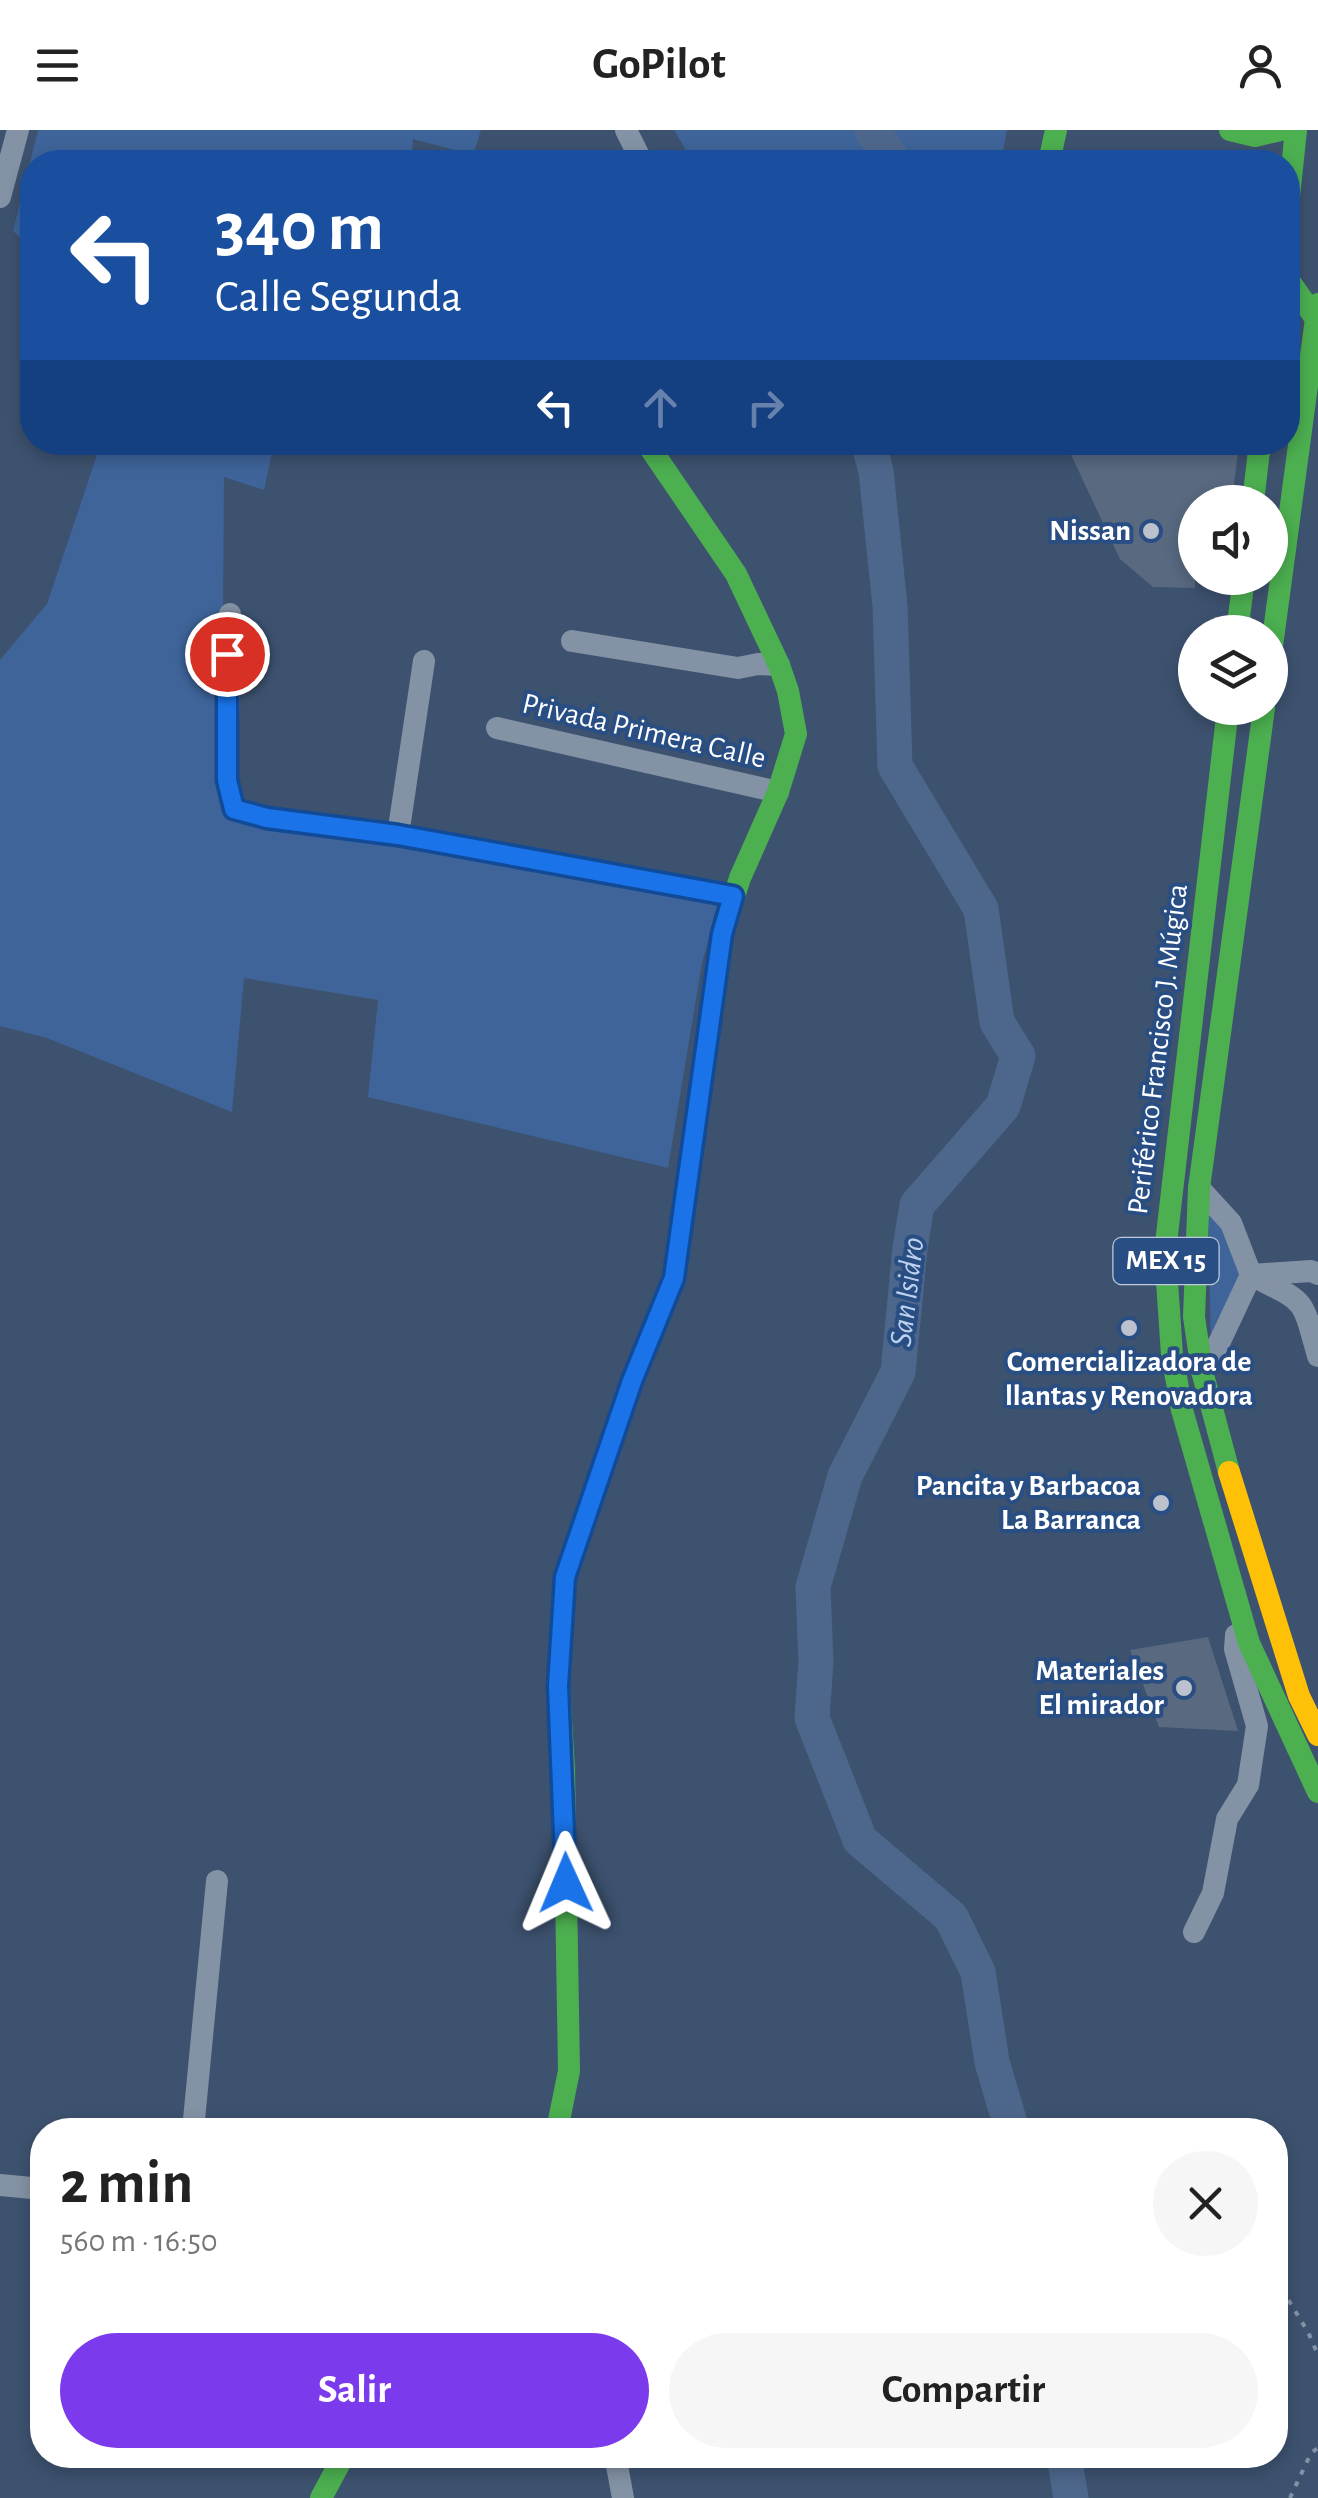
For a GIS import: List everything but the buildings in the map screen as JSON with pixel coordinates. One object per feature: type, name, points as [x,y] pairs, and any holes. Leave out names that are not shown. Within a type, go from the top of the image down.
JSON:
[{"type":"main road","points":[[1226,135],[1268,136],[1280,130]]},
{"type":"main road","points":[[1300,292],[1317,311],[1300,438]]},
{"type":"main road","points":[[560,2118],[569,2072],[564,1770],[558,1686],[565,1577],[632,1381],[674,1278],[722,934],[733,896],[778,792],[796,734],[779,665],[720,546],[655,455]]},
{"type":"main road","points":[[1255,485],[1258,455]]},
{"type":"main road","points":[[1276,615],[1298,455]]},
{"type":"main road","name":"Periférico Francisco J. Múgica","points":[[1226,725],[1165,1252],[1172,1355],[1182,1410],[1250,1643],[1318,1792]]},
{"type":"main road","name":"Periférico Francisco J. Múgica","points":[[1262,725],[1199,1188],[1194,1317],[1202,1371],[1239,1512],[1299,1696],[1318,1734]]},
{"type":"main road","points":[[321,2498],[337,2468]]},
{"type":"street","points":[[0,197],[18,130]]},
{"type":"street","points":[[230,614],[227,780],[234,809],[267,818],[398,835],[733,896]]},
{"type":"street","points":[[572,641],[738,668],[779,665]]},
{"type":"street","points":[[398,835],[424,661]]},
{"type":"street","name":"Privada Primera Calle","points":[[497,728],[778,792]]},
{"type":"street","points":[[1199,1188],[1231,1223],[1251,1275],[1295,1296],[1304,1305],[1318,1356]]},
{"type":"street","points":[[1251,1275],[1310,1270],[1318,1274]]},
{"type":"street","points":[[1202,1371],[1251,1275]]},
{"type":"street","points":[[1194,1932],[1213,1893],[1227,1819],[1248,1786],[1257,1726],[1235,1649],[1237,1602]]},
{"type":"street","points":[[194,2118],[217,1880]]},
{"type":"street","points":[[0,2185],[30,2188]]},
{"type":"street","points":[[617,2468],[623,2498]]},
{"type":"path","points":[[1288,2299],[1318,2355]]},
{"type":"path","points":[[1290,2498],[1311,2454],[1318,2448]]},
{"type":"shaded area","points":[[38,130],[481,130],[475,150],[454,150],[413,139],[412,150],[33,150]]},
{"type":"shaded area","points":[[674,130],[1007,130],[1003,150],[686,150]]},
{"type":"shaded area","points":[[20,203],[20,237],[13,231]]},
{"type":"shaded area","points":[[97,455],[271,455],[264,490],[224,477],[223,610],[235,821],[719,900],[702,963],[668,1168],[368,1097],[378,1000],[244,978],[232,1112],[47,1038],[0,1026],[0,660],[47,604]]},
{"type":"shaded area","points":[[1208,1204],[1236,1250],[1244,1274],[1211,1349]]},
{"type":"waterway","name":"San Isidro","points":[[872,130],[886,150]]},
{"type":"waterway","name":"San Isidro","points":[[872,455],[890,606],[895,766],[981,909],[997,1022],[1018,1056],[1003,1106],[917,1205],[898,1372],[845,1476],[813,1587],[816,1662],[812,1718],[860,1840],[951,1917],[978,1972],[992,2062],[1008,2118]]},
{"type":"waterway","name":"San Isidro","points":[[1066,2468],[1071,2498]]},
{"type":"traffic: fast","points":[[1052,150],[1056,130]]},
{"type":"traffic: fast","points":[[1230,130],[1255,136],[1281,130]]},
{"type":"traffic: fast","points":[[1294,150],[1296,130]]},
{"type":"traffic: fast","points":[[1300,296],[1316,319]]},
{"type":"traffic: fast","points":[[1300,438],[1318,304]]},
{"type":"traffic: fast","points":[[655,455],[736,574],[779,665],[796,734],[778,792],[740,878],[722,934],[682,1218]]},
{"type":"traffic: fast","points":[[1255,485],[1258,455]]},
{"type":"traffic: fast","points":[[1276,615],[1298,455]]},
{"type":"traffic: fast","points":[[1239,615],[1242,595]]},
{"type":"traffic: fast","points":[[1226,725],[1165,1252],[1172,1355],[1182,1410],[1249,1643],[1318,1792]]},
{"type":"traffic: fast","points":[[1229,1472],[1202,1371],[1194,1317],[1199,1188],[1262,725]]},
{"type":"traffic: fast","points":[[559,2118],[569,2071],[559,1686],[565,1577],[606,1458]]},
{"type":"traffic: fast","points":[[321,2498],[337,2468]]},
{"type":"traffic: slow","points":[[1229,1472],[1299,1696],[1318,1735]]},
{"type":"traffic: jam","points":[[606,1458],[674,1278],[682,1218]]},
{"type":"place","name":"Nissan","points":[[1151,531]]},
{"type":"place","name":"Comercializadora de llantas y Renovadora","points":[[1129,1328]]},
{"type":"place","name":"Pancita y Barbacoa La Barranca","points":[[1161,1503]]},
{"type":"place","name":"Materiales El mirador","points":[[1184,1688]]},
{"type":"route","points":[[227,654],[227,780],[234,809],[267,818],[398,835],[733,896],[722,934],[674,1278],[632,1381],[565,1577],[558,1686],[566,1883]]}]
